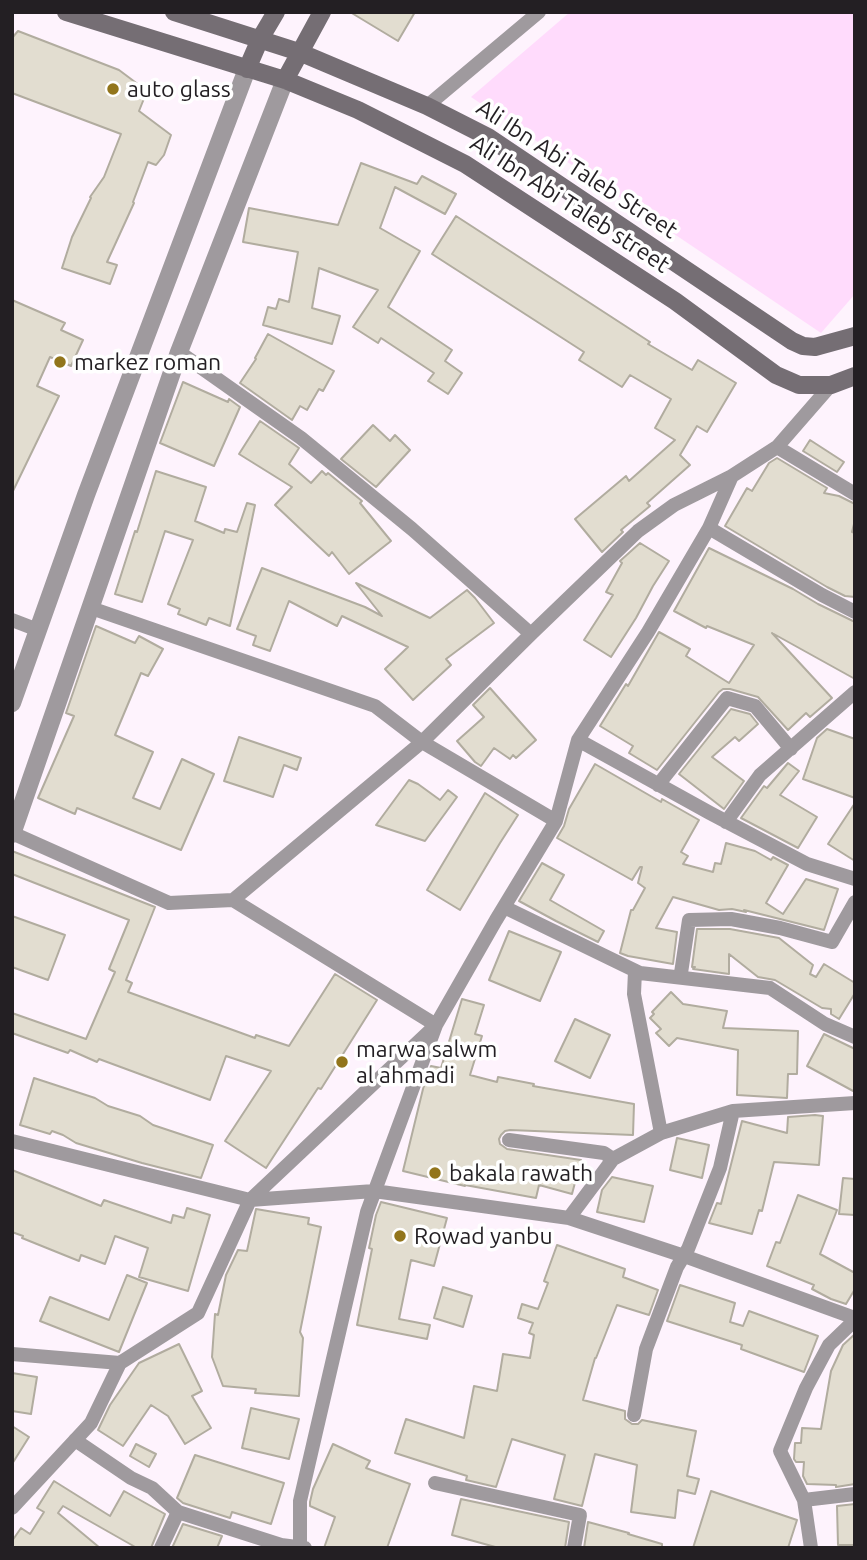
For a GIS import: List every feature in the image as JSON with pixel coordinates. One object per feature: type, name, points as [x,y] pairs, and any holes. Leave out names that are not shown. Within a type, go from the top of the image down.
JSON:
[{"type":"main road","name":"Ali Ibn Abi Taleb street","points":[[66,12],[285,80],[358,110],[465,164],[675,301],[776,374],[799,385],[831,385],[855,376]]},
{"type":"main road","name":"Ali Ibn Abi Taleb Street","points":[[174,12],[299,52],[427,106],[488,137],[792,341],[815,347],[853,335]]},
{"type":"main road","points":[[247,69],[276,12]]},
{"type":"main road","points":[[285,80],[322,12]]},
{"type":"street","points":[[427,106],[539,12]]},
{"type":"street","points":[[12,703],[86,495],[247,69]]},
{"type":"street","points":[[285,80],[179,352],[12,833],[169,903],[233,900],[436,1025]]},
{"type":"street","points":[[179,352],[301,438],[412,529],[531,634]]},
{"type":"street","points":[[233,900],[422,742],[638,531],[674,505],[732,476],[777,447],[831,385]]},
{"type":"street","points":[[777,447],[855,494]]},
{"type":"street","points":[[75,1440],[131,1478],[152,1488],[177,1512],[281,1545],[302,1547],[300,1501],[364,1226],[374,1191],[436,1025],[556,821],[578,740],[648,632],[709,528],[732,476]]},
{"type":"street","points":[[709,528],[822,596],[855,612]]},
{"type":"street","points":[[91,608],[375,706],[422,742],[556,821]]},
{"type":"street","points":[[12,620],[38,630]]},
{"type":"street","points":[[726,822],[760,775],[855,692]]},
{"type":"street","points":[[658,785],[727,698],[755,706],[791,749]]},
{"type":"street","points":[[578,740],[807,864],[855,879]]},
{"type":"street","points":[[681,973],[690,920],[731,919],[832,942],[855,902]]},
{"type":"street","points":[[504,907],[640,973],[770,988],[825,1024],[855,1037]]},
{"type":"street","points":[[635,971],[635,994],[661,1133]]},
{"type":"street","points":[[12,1508],[91,1423],[120,1363],[198,1313],[250,1200],[436,1025]]},
{"type":"street","points":[[569,1218],[613,1159],[661,1133],[733,1111],[855,1103]]},
{"type":"street","points":[[634,1415],[646,1349],[677,1267],[688,1249],[720,1168],[733,1111]]},
{"type":"street","points":[[509,1140],[604,1153],[613,1159]]},
{"type":"street","points":[[12,1141],[250,1200],[374,1191],[569,1218],[684,1256],[855,1319],[829,1345],[806,1388],[780,1451],[804,1500],[811,1548]]},
{"type":"street","points":[[12,1354],[120,1363]]},
{"type":"street","points":[[435,1483],[580,1515],[574,1548]]},
{"type":"street","points":[[804,1500],[855,1494]]},
{"type":"street","points":[[161,1548],[177,1512]]},
{"type":"shaded area","points":[[570,12],[855,12],[855,294],[821,333],[471,97]]},
{"type":"building","points":[[350,12],[415,12],[398,41]]},
{"type":"building","points":[[18,31],[119,70],[147,91],[139,111],[171,135],[164,155],[156,165],[148,162],[134,203],[107,262],[117,265],[110,284],[62,268],[72,237],[90,197],[104,177],[121,134],[12,93],[12,38]]},
{"type":"building","points":[[361,163],[417,184],[422,176],[456,194],[445,214],[395,187],[380,228],[420,251],[388,307],[452,350],[445,361],[462,373],[448,394],[428,381],[434,373],[381,338],[378,343],[353,327],[378,290],[319,268],[312,308],[340,316],[332,344],[263,325],[268,307],[276,309],[279,299],[289,302],[298,252],[243,242],[249,208],[338,225]]},
{"type":"building","points":[[456,216],[650,342],[648,344],[692,370],[698,360],[736,383],[707,432],[697,426],[680,455],[690,465],[647,503],[650,506],[621,530],[623,532],[602,552],[575,519],[626,476],[629,481],[675,440],[655,428],[671,399],[630,375],[622,387],[579,360],[584,352],[432,254]]},
{"type":"building","points":[[12,300],[65,323],[61,330],[83,340],[71,366],[50,357],[37,386],[59,396],[12,493]]},
{"type":"building","points":[[268,334],[334,371],[323,391],[319,389],[307,410],[300,406],[292,420],[240,383]]},
{"type":"building","points":[[183,382],[228,402],[229,399],[240,407],[214,466],[160,443]]},
{"type":"building","points":[[260,421],[299,448],[289,464],[311,483],[322,471],[326,475],[328,473],[362,501],[360,503],[391,541],[349,574],[332,552],[329,556],[275,505],[292,487],[239,454]]},
{"type":"building","points":[[373,425],[390,441],[395,435],[410,450],[376,487],[341,459]]},
{"type":"building","points":[[810,440],[844,462],[837,472],[803,451]]},
{"type":"building","points":[[777,458],[827,488],[824,493],[839,496],[855,504],[852,532],[855,533],[855,597],[845,596],[827,587],[725,526],[747,488],[752,491],[769,463]]},
{"type":"building","points":[[156,471],[206,487],[195,521],[224,533],[225,529],[237,532],[247,503],[255,505],[230,626],[209,618],[206,625],[178,614],[180,609],[168,604],[193,540],[165,531],[142,602],[115,594]]},
{"type":"building","points":[[640,543],[669,561],[611,657],[584,640],[613,595],[606,592],[622,563],[620,561]]},
{"type":"building","points":[[709,548],[855,622],[855,679],[772,633],[832,698],[810,717],[806,713],[788,730],[758,697],[723,689],[657,770],[629,753],[633,746],[600,726],[626,684],[628,686],[659,632],[690,649],[686,656],[729,683],[754,645],[707,626],[706,628],[674,611]]},
{"type":"building","points":[[262,568],[382,616],[356,583],[430,618],[467,590],[494,623],[446,659],[451,665],[413,700],[385,669],[408,647],[342,616],[337,626],[289,601],[270,651],[253,645],[256,636],[237,629]]},
{"type":"building","points":[[96,626],[135,643],[139,636],[163,649],[148,676],[141,673],[115,735],[153,752],[133,798],[160,809],[182,759],[214,774],[181,850],[77,808],[75,814],[38,798],[74,716],[66,713]]},
{"type":"building","points":[[490,688],[536,740],[516,758],[513,755],[510,759],[494,748],[481,766],[457,741],[484,717],[473,705]]},
{"type":"building","points":[[731,709],[750,714],[758,724],[739,741],[735,737],[712,757],[744,781],[724,809],[679,774]]},
{"type":"building","points":[[827,729],[855,739],[855,798],[803,779],[817,738]]},
{"type":"building","points":[[239,737],[301,758],[297,770],[284,765],[273,797],[224,781]]},
{"type":"building","points":[[788,763],[799,771],[780,795],[817,817],[798,848],[741,818],[764,786],[767,788]]},
{"type":"building","points":[[595,764],[661,802],[662,799],[699,820],[681,852],[688,856],[683,864],[713,872],[715,863],[721,864],[726,843],[755,851],[771,860],[773,857],[788,865],[766,903],[783,914],[806,879],[838,889],[824,930],[744,910],[746,912],[719,910],[673,897],[656,928],[677,932],[673,964],[620,953],[631,910],[645,888],[638,883],[642,867],[632,880],[557,838],[569,809]]},
{"type":"building","points":[[409,780],[440,800],[448,790],[457,797],[425,841],[376,825]]},
{"type":"building","points":[[485,793],[518,815],[460,910],[427,890]]},
{"type":"building","points":[[855,803],[855,861],[828,844]]},
{"type":"building","points":[[12,851],[155,907],[126,980],[132,983],[128,992],[255,1038],[256,1035],[289,1046],[335,974],[377,1000],[321,1089],[318,1088],[266,1168],[225,1141],[271,1071],[226,1056],[210,1100],[99,1059],[97,1062],[70,1050],[68,1053],[12,1033],[12,1013],[86,1039],[115,972],[109,969],[129,920],[12,874]]},
{"type":"building","points":[[542,863],[564,875],[550,900],[604,931],[598,942],[519,901]]},
{"type":"building","points":[[12,916],[65,935],[48,980],[12,967]]},
{"type":"building","points":[[697,929],[730,929],[779,938],[813,965],[810,974],[816,977],[824,964],[855,983],[855,993],[839,1019],[831,1014],[831,1009],[822,1008],[775,980],[758,977],[729,954],[729,974],[693,969]]},
{"type":"building","points":[[509,931],[561,952],[540,1001],[489,980]]},
{"type":"building","points":[[671,992],[683,1004],[727,1011],[723,1028],[798,1031],[797,1074],[788,1074],[787,1098],[737,1095],[738,1050],[677,1038],[669,1046],[656,1033],[661,1029],[650,1018],[654,1014],[652,1012]]},
{"type":"building","points":[[462,999],[484,1005],[475,1034],[482,1036],[470,1075],[497,1082],[498,1077],[634,1104],[633,1135],[510,1130],[501,1135],[500,1144],[507,1149],[581,1160],[572,1194],[539,1185],[536,1198],[465,1186],[403,1171],[423,1089],[431,1066],[441,1068]]},
{"type":"building","points":[[575,1019],[610,1035],[590,1078],[555,1061]]},
{"type":"building","points":[[824,1034],[855,1049],[855,1092],[807,1066]]},
{"type":"building","points":[[34,1078],[95,1098],[108,1106],[140,1116],[153,1125],[213,1145],[201,1178],[76,1143],[52,1131],[50,1134],[20,1125]]},
{"type":"building","points":[[823,1116],[819,1165],[774,1162],[762,1211],[759,1210],[752,1234],[709,1223],[717,1203],[721,1204],[742,1121],[787,1133],[788,1117]]},
{"type":"building","points":[[677,1138],[709,1145],[702,1178],[670,1170]]},
{"type":"building","points":[[12,1170],[101,1206],[104,1200],[171,1223],[173,1215],[184,1218],[187,1208],[210,1215],[188,1291],[139,1277],[148,1248],[115,1236],[105,1264],[81,1255],[79,1261],[12,1232]]},
{"type":"building","points":[[612,1177],[653,1186],[644,1222],[597,1212],[602,1190]]},
{"type":"building","points":[[843,1178],[855,1179],[855,1215],[839,1214]]},
{"type":"building","points":[[798,1195],[837,1210],[820,1254],[855,1273],[855,1289],[846,1304],[812,1289],[814,1285],[767,1266],[776,1242],[780,1243]]},
{"type":"building","points":[[381,1202],[447,1218],[434,1266],[411,1260],[399,1319],[430,1325],[427,1339],[357,1325],[372,1249],[369,1248]]},
{"type":"building","points":[[256,1209],[309,1218],[308,1224],[321,1227],[300,1332],[303,1338],[299,1396],[255,1393],[256,1389],[223,1386],[212,1357],[215,1314],[218,1315],[226,1275],[238,1250],[247,1251]]},
{"type":"building","points":[[557,1245],[625,1269],[623,1277],[658,1290],[649,1315],[617,1305],[595,1358],[583,1400],[625,1411],[625,1419],[632,1424],[638,1424],[642,1420],[696,1431],[687,1476],[699,1479],[695,1494],[678,1490],[675,1518],[631,1512],[637,1465],[595,1454],[582,1506],[554,1499],[565,1455],[512,1439],[496,1487],[466,1480],[467,1476],[395,1453],[406,1419],[464,1438],[474,1386],[497,1391],[503,1354],[530,1358],[534,1335],[529,1333],[533,1323],[518,1318],[522,1304],[538,1309],[548,1283],[544,1281]]},
{"type":"building","points":[[127,1275],[147,1283],[119,1352],[40,1321],[50,1297],[109,1320]]},
{"type":"building","points":[[680,1285],[735,1303],[730,1322],[743,1326],[749,1311],[818,1336],[804,1372],[741,1349],[742,1345],[667,1321]]},
{"type":"building","points":[[443,1287],[472,1296],[463,1327],[434,1318]]},
{"type":"building","points":[[855,1334],[855,1484],[836,1487],[807,1484],[803,1476],[804,1462],[796,1462],[794,1459],[795,1443],[801,1443],[802,1428],[821,1429],[831,1371],[843,1345]]},
{"type":"building","points":[[179,1344],[202,1391],[192,1396],[211,1428],[185,1444],[168,1416],[151,1405],[123,1446],[98,1430],[110,1405],[139,1363]]},
{"type":"building","points":[[12,1373],[37,1377],[31,1414],[12,1411]]},
{"type":"building","points":[[251,1408],[299,1419],[289,1459],[242,1448]]},
{"type":"building","points":[[12,1426],[29,1437],[12,1464]]},
{"type":"building","points":[[136,1444],[156,1454],[149,1467],[130,1456]]},
{"type":"building","points":[[333,1444],[370,1461],[366,1468],[410,1484],[387,1548],[324,1548],[335,1517],[310,1506],[310,1502]]},
{"type":"building","points":[[195,1455],[284,1483],[271,1524],[232,1512],[230,1518],[183,1503],[177,1498]]},
{"type":"building","points":[[54,1481],[110,1516],[124,1491],[165,1514],[151,1548],[137,1548],[63,1506],[58,1513],[100,1548],[12,1548],[12,1541],[21,1528],[30,1534],[44,1512],[37,1508]]},
{"type":"building","points":[[711,1491],[797,1520],[788,1548],[693,1548]]},
{"type":"building","points":[[461,1499],[569,1522],[565,1548],[499,1548],[452,1535]]},
{"type":"building","points":[[855,1504],[855,1545],[838,1545],[837,1506]]},
{"type":"building","points":[[588,1522],[662,1544],[662,1548],[584,1548]]},
{"type":"building","points":[[183,1524],[222,1536],[217,1548],[172,1548]]},
{"type":"place","name":"auto glass","points":[[113,89]]},
{"type":"place","name":"markez roman","points":[[60,362]]},
{"type":"place","name":"marwa salwm al ahmadi","points":[[342,1062]]},
{"type":"place","name":"bakala rawath","points":[[435,1173]]},
{"type":"place","name":"Rowad yanbu","points":[[400,1236]]}]
